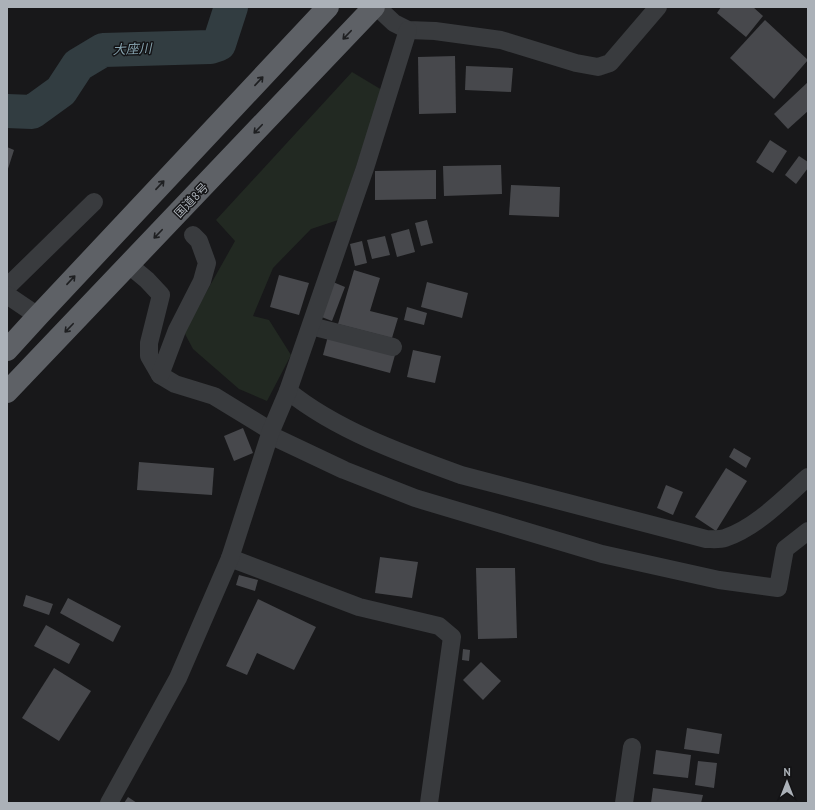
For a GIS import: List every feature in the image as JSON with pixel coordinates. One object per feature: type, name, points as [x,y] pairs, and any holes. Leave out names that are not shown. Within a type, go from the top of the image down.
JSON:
[{"type":"highway","points":[[7,350],[328,7]]},
{"type":"highway","name":"国道8号","points":[[7,392],[376,7]]},
{"type":"street","points":[[376,7],[394,23],[408,30],[501,40],[576,63],[598,67],[610,63],[658,7]]},
{"type":"street","points":[[109,803],[178,678],[230,558],[271,433],[288,391],[365,168],[408,30]]},
{"type":"street","points":[[7,286],[94,202]]},
{"type":"street","points":[[160,376],[177,330],[202,282],[207,264],[200,241],[193,235]]},
{"type":"street","points":[[129,265],[161,295],[149,343],[149,356],[160,376],[175,384],[214,396],[271,433],[344,470],[415,498],[602,554],[719,580],[778,588],[785,549],[808,531]]},
{"type":"street","points":[[7,295],[38,316]]},
{"type":"street","points":[[311,326],[393,347]]},
{"type":"street","points":[[288,391],[306,406],[355,432],[428,463],[461,475],[706,539],[723,538],[742,530],[774,508],[808,477]]},
{"type":"street","points":[[230,558],[359,606],[439,626],[452,637],[429,803]]},
{"type":"street","points":[[624,803],[632,747]]},
{"type":"shaded area","points":[[352,72],[382,90],[338,220],[311,229],[273,268],[253,316],[269,320],[291,355],[267,401],[239,389],[193,349],[184,332],[235,241],[216,220]]},
{"type":"building","points":[[721,7],[753,7],[763,16],[746,37],[717,13]]},
{"type":"building","points":[[765,20],[808,60],[774,99],[730,58]]},
{"type":"building","points":[[455,56],[456,113],[419,114],[418,57]]},
{"type":"building","points":[[466,66],[513,68],[511,92],[465,90]]},
{"type":"building","points":[[808,82],[808,111],[788,129],[774,114]]},
{"type":"building","points":[[770,140],[787,151],[773,173],[756,162]]},
{"type":"building","points":[[7,147],[14,150],[7,172]]},
{"type":"building","points":[[799,156],[808,162],[808,168],[796,184],[785,175]]},
{"type":"building","points":[[501,165],[502,194],[444,196],[443,166]]},
{"type":"building","points":[[436,170],[436,199],[375,200],[375,171]]},
{"type":"building","points":[[511,185],[560,187],[559,217],[509,215]]},
{"type":"building","points":[[427,220],[433,243],[421,246],[415,223]]},
{"type":"building","points":[[409,229],[415,252],[397,257],[391,234]]},
{"type":"building","points":[[385,236],[390,255],[372,259],[367,240]]},
{"type":"building","points":[[362,241],[367,263],[355,266],[350,244]]},
{"type":"building","points":[[354,270],[380,278],[370,311],[398,318],[392,338],[338,324]]},
{"type":"building","points":[[279,275],[309,283],[299,315],[270,307]]},
{"type":"building","points":[[333,282],[345,287],[332,321],[319,316]]},
{"type":"building","points":[[427,282],[468,293],[462,318],[421,307]]},
{"type":"building","points":[[407,307],[427,313],[424,325],[404,320]]},
{"type":"building","points":[[328,336],[395,355],[390,373],[323,355]]},
{"type":"building","points":[[413,350],[441,356],[435,383],[407,377]]},
{"type":"building","points":[[243,428],[253,453],[234,461],[224,436]]},
{"type":"building","points":[[734,448],[751,458],[746,468],[729,457]]},
{"type":"building","points":[[139,462],[214,468],[212,495],[137,490]]},
{"type":"building","points":[[726,468],[747,481],[716,531],[695,517]]},
{"type":"building","points":[[666,485],[683,492],[673,515],[657,508]]},
{"type":"building","points":[[380,557],[418,562],[412,598],[375,593]]},
{"type":"building","points":[[476,568],[515,568],[517,638],[478,639]]},
{"type":"building","points":[[239,575],[258,580],[255,591],[236,585]]},
{"type":"building","points":[[26,595],[53,604],[49,615],[23,606]]},
{"type":"building","points":[[68,598],[121,626],[113,642],[60,613]]},
{"type":"building","points":[[258,599],[316,627],[294,670],[257,653],[247,675],[226,666]]},
{"type":"building","points":[[46,625],[80,644],[69,664],[34,646]]},
{"type":"building","points":[[463,649],[470,650],[469,661],[462,660]]},
{"type":"building","points":[[481,662],[501,681],[483,700],[463,680]]},
{"type":"building","points":[[54,668],[91,691],[59,741],[22,718]]},
{"type":"building","points":[[687,728],[722,734],[719,754],[684,749]]},
{"type":"building","points":[[656,750],[691,755],[688,778],[653,774]]},
{"type":"building","points":[[698,761],[717,763],[714,788],[695,785]]},
{"type":"building","points":[[653,788],[703,795],[701,803],[651,803]]},
{"type":"building","points":[[128,797],[137,803],[124,803]]},
{"type":"waterway","name":"大座川","points":[[7,111],[32,112],[61,91],[78,65],[103,50],[210,47],[219,44],[231,7]]}]
